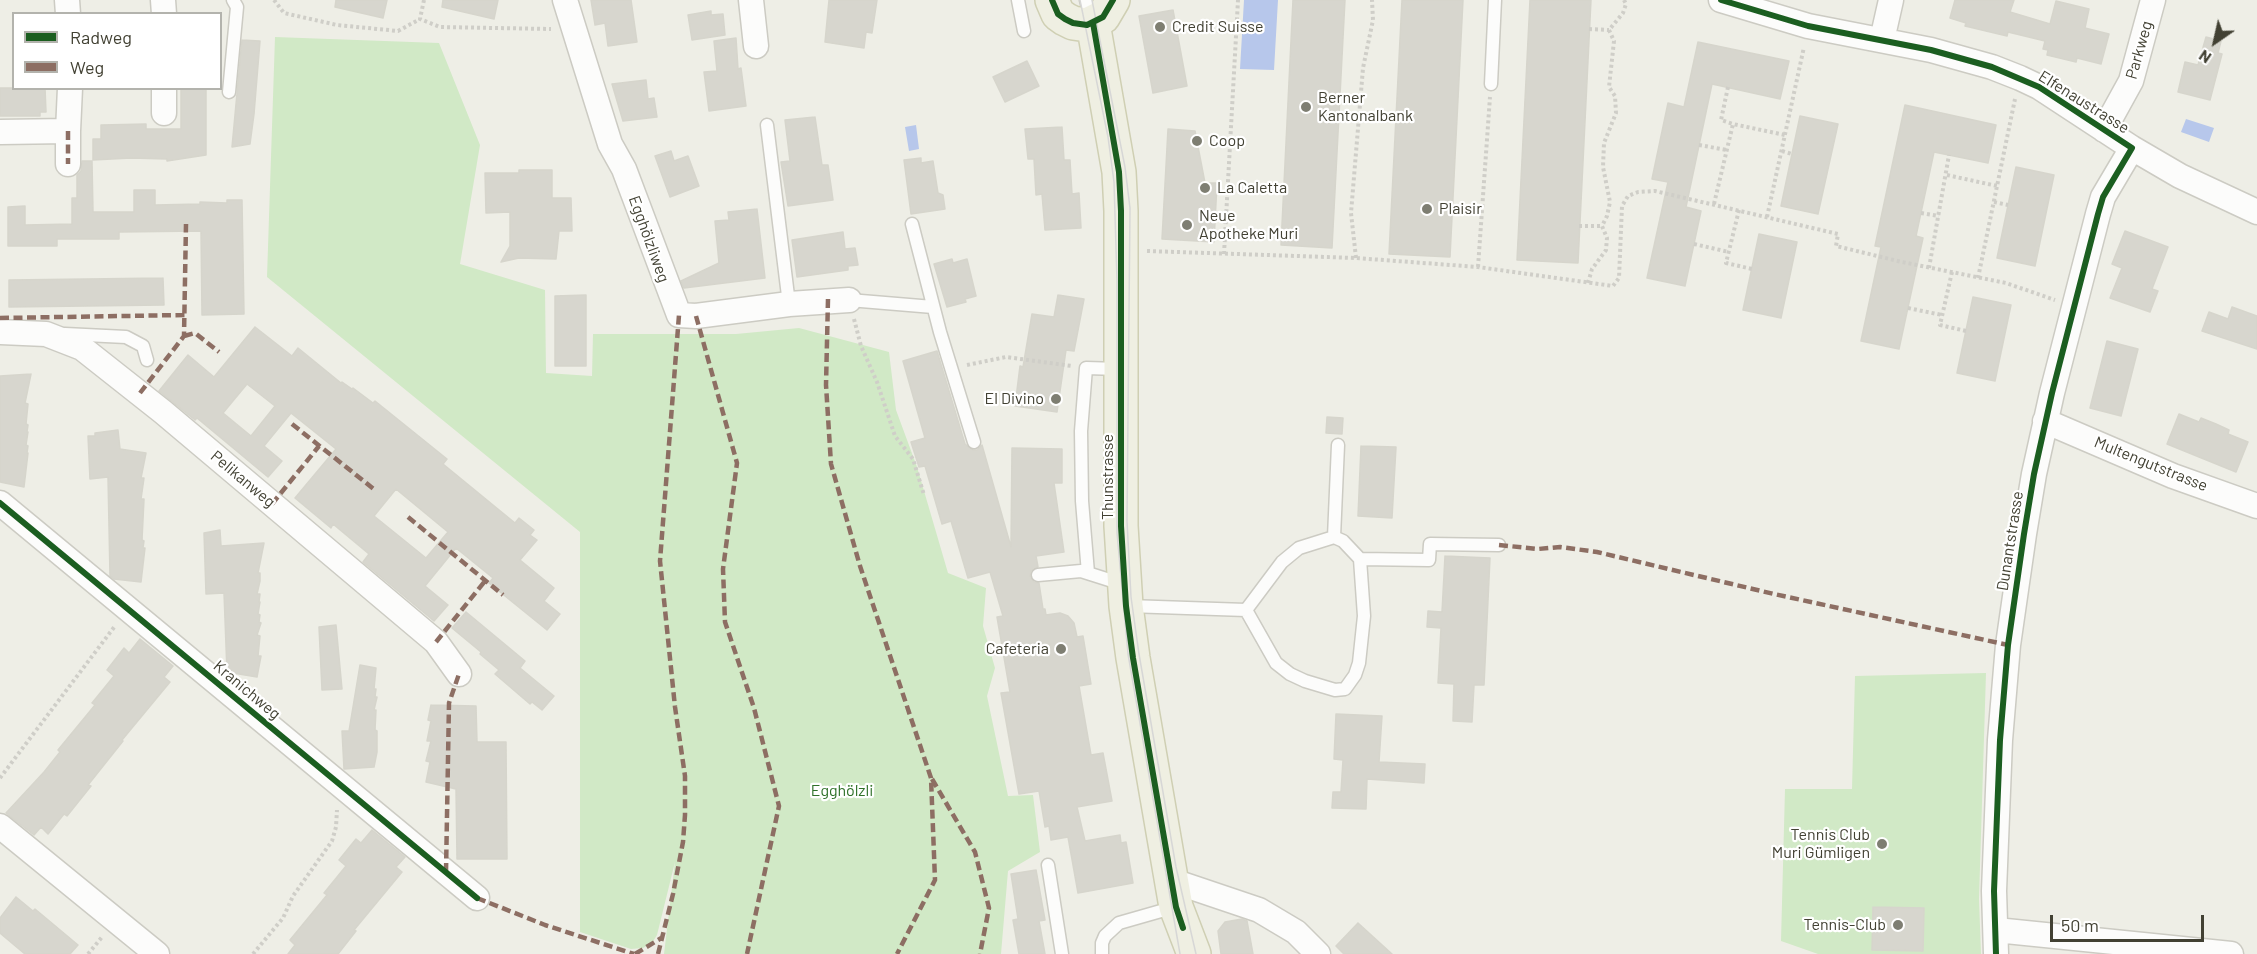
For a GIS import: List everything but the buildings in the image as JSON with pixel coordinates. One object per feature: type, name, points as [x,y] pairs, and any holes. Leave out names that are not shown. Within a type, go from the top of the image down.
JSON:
[{"type":"main road","points":[[1052,0],[1058,14],[1082,25],[1097,8]]},
{"type":"main road","name":"Thunstrasse","points":[[1097,8],[1119,172],[1123,253],[1121,526],[1126,595],[1133,658],[1181,925]]},
{"type":"street","name":"Egghölzliweg","points":[[565,0],[610,144],[624,169],[679,315],[696,316],[789,304],[849,300]]},
{"type":"street","points":[[751,0],[756,46]]},
{"type":"street","name":"Elfenaustrasse","points":[[1721,0],[1808,26],[1882,39],[1965,59],[2020,78],[2039,87],[2132,148],[2206,190],[2257,212]]},
{"type":"street","points":[[1882,39],[1891,0]]},
{"type":"street","name":"Parkweg","points":[[2104,130],[2131,81],[2153,0]]},
{"type":"street","points":[[68,164],[70,90]]},
{"type":"street","points":[[164,90],[164,113]]},
{"type":"street","points":[[0,132],[68,131]]},
{"type":"street","name":"Dunantstrasse","points":[[1996,942],[1994,891],[2000,741],[2006,666],[2024,534],[2045,422],[2073,306],[2103,197],[2132,148]]},
{"type":"street","name":"Pelikanweg","points":[[0,332],[46,334],[82,348],[163,412],[436,642],[459,674]]},
{"type":"street","name":"Multengutstrasse","points":[[2045,422],[2173,476],[2257,506]]},
{"type":"street","name":"Kranichweg","points":[[0,503],[477,898]]},
{"type":"street","points":[[0,826],[157,954]]},
{"type":"street","points":[[1181,925],[1259,910],[1296,932],[1318,954]]},
{"type":"street","points":[[1996,942],[2231,954]]},
{"type":"lane","points":[[229,92],[237,7],[233,0]]},
{"type":"lane","points":[[1018,0],[1024,31]]},
{"type":"lane","points":[[1491,84],[1495,0]]},
{"type":"lane","points":[[767,125],[789,304]]},
{"type":"lane","points":[[912,224],[933,307],[974,442]]},
{"type":"lane","points":[[849,300],[933,307]]},
{"type":"lane","points":[[46,334],[100,334],[126,337],[143,346],[147,360]]},
{"type":"lane","points":[[1088,573],[1082,501],[1081,431],[1086,368],[1122,370]]},
{"type":"lane","points":[[1334,537],[1338,445]]},
{"type":"lane","points":[[1334,537],[1343,541],[1359,559],[1364,616],[1359,663],[1355,675],[1345,689],[1335,690],[1290,674],[1276,663],[1246,610],[1282,562],[1299,548],[1334,537]]},
{"type":"lane","points":[[1359,559],[1429,560],[1430,544],[1498,545]]},
{"type":"lane","points":[[1038,575],[1081,571],[1126,595],[1246,610]]},
{"type":"lane","points":[[1048,865],[1062,954]]},
{"type":"lane","points":[[1102,954],[1102,943],[1105,936],[1119,923],[1181,925]]},
{"type":"path","points":[[274,0],[284,13],[337,25],[398,31],[420,20],[440,27],[561,30]]},
{"type":"path","points":[[420,20],[424,0]]},
{"type":"path","points":[[1224,254],[1238,0]]},
{"type":"path","points":[[1356,258],[1351,213],[1363,68],[1373,20],[1372,0]]},
{"type":"path","points":[[1609,30],[1623,13],[1626,4],[1624,0]]},
{"type":"path","points":[[1767,217],[1808,26]]},
{"type":"path","points":[[1589,28],[1609,30]]},
{"type":"path","points":[[1588,283],[1592,269],[1606,250],[1607,238],[1602,226],[1610,202],[1603,167],[1604,143],[1616,113],[1615,96],[1609,87],[1614,41],[1609,30]]},
{"type":"path","points":[[1978,278],[2020,78]]},
{"type":"path","points":[[1479,267],[1491,84]]},
{"type":"path","points":[[1728,87],[1721,120],[1785,135]]},
{"type":"path","points":[[1714,204],[1733,124]]},
{"type":"path","points":[[1699,145],[1727,150]]},
{"type":"path","points":[[1782,151],[1792,154]]},
{"type":"path","points":[[1929,267],[1949,155]]},
{"type":"path","points":[[1947,175],[1997,186]]},
{"type":"path","points":[[1148,251],[1356,258],[1479,267],[1613,286],[1619,278],[1622,206],[1628,196],[1638,192],[1655,191],[1838,234],[1836,246],[2006,283],[2073,306]]},
{"type":"path","points":[[1994,202],[2008,205]]},
{"type":"path","points":[[1738,210],[1726,263],[1752,269]]},
{"type":"path","points":[[1921,213],[1939,216]]},
{"type":"path","points":[[1580,226],[1602,226]]},
{"type":"path","points":[[1694,244],[1729,252]]},
{"type":"path","points":[[1952,272],[1940,325],[1966,331]]},
{"type":"path","points":[[849,300],[861,346],[877,382],[894,436],[913,459],[924,495]]},
{"type":"path","points":[[1908,308],[1942,315]]},
{"type":"path","points":[[951,368],[1005,357],[1086,368]]},
{"type":"path","points":[[0,778],[128,609]]},
{"type":"path","points":[[253,954],[283,918],[293,896],[332,841],[341,786]]},
{"type":"green space","name":"Egghölzli","points":[[275,37],[439,43],[480,145],[460,264],[545,290],[546,373],[592,376],[593,334],[736,334],[799,328],[889,352],[896,410],[917,467],[948,573],[986,588],[983,626],[995,668],[987,696],[1008,796],[1033,795],[1040,852],[1008,871],[1001,954],[664,954],[675,862],[657,935],[652,943],[643,948],[631,949],[580,932],[580,532],[267,277]]},
{"type":"green space","name":"Tennis Club Muri Gümligen","points":[[1986,673],[1979,899],[1981,954],[1818,954],[1781,941],[1785,789],[1852,789],[1855,676]]},
{"type":"water","points":[[1244,0],[1278,0],[1274,70],[1240,69]]},
{"type":"water","points":[[2186,119],[2214,128],[2209,142],[2181,132]]},
{"type":"water","points":[[916,125],[919,149],[909,151],[905,127]]},
{"type":"tram line","points":[[1080,0],[1108,137],[1114,182],[1117,281],[1117,533],[1128,654],[1180,954]]},
{"type":"tram line","points":[[1092,0],[1125,167],[1130,208],[1127,521],[1131,597],[1176,867],[1196,954]]},
{"type":"marked path","points":[[68,131],[68,164]]},
{"type":"marked path","points":[[140,393],[184,336],[186,224]]},
{"type":"marked path","points":[[828,299],[826,385],[831,464],[860,566],[931,778],[935,880],[897,954]]},
{"type":"marked path","points":[[0,318],[185,315]]},
{"type":"marked path","points":[[658,954],[673,894],[683,842],[685,815],[685,776],[675,707],[660,561],[679,315]]},
{"type":"marked path","points":[[696,316],[737,463],[723,569],[725,622],[754,708],[779,806],[747,954]]},
{"type":"marked path","points":[[184,336],[195,333],[219,352]]},
{"type":"marked path","points":[[292,424],[375,490]]},
{"type":"marked path","points":[[272,504],[319,446]]},
{"type":"marked path","points":[[408,517],[503,595]]},
{"type":"marked path","points":[[1499,545],[1538,549],[1560,547],[1597,552],[1774,594],[2008,645]]},
{"type":"marked path","points":[[436,642],[485,581]]},
{"type":"marked path","points":[[446,872],[449,703],[459,674]]},
{"type":"marked path","points":[[932,779],[975,852],[989,908],[980,954]]},
{"type":"marked path","points":[[477,898],[545,925],[634,954]]},
{"type":"marked path","points":[[635,954],[663,937]]},
{"type":"cycle path","points":[[1052,0],[1058,14],[1073,23],[1087,25],[1103,17],[1113,0]]},
{"type":"cycle path","points":[[1721,0],[1808,26],[1931,50],[1992,67],[2039,87],[2132,148],[2103,197],[2052,393],[2034,474],[2008,645],[2000,740],[1994,891],[1996,954]]},
{"type":"cycle path","points":[[1093,23],[1119,172],[1121,526],[1126,606],[1176,907],[1183,928]]},
{"type":"cycle path","points":[[0,503],[477,898]]},
{"type":"place","name":"Credit Suisse","points":[[1160,27]]},
{"type":"place","name":"Berner Kantonalbank","points":[[1306,107]]},
{"type":"place","name":"Coop","points":[[1197,141]]},
{"type":"place","name":"La Caletta","points":[[1205,188]]},
{"type":"place","name":"Plaisir","points":[[1427,209]]},
{"type":"place","name":"Neue Apotheke Muri","points":[[1187,225]]},
{"type":"place","name":"El Divino","points":[[1056,399]]},
{"type":"place","name":"Cafeteria","points":[[1061,649]]},
{"type":"place","name":"Tennis Club Muri Gümligen","points":[[1882,844]]},
{"type":"place","name":"Tennis-Club","points":[[1898,925]]}]
